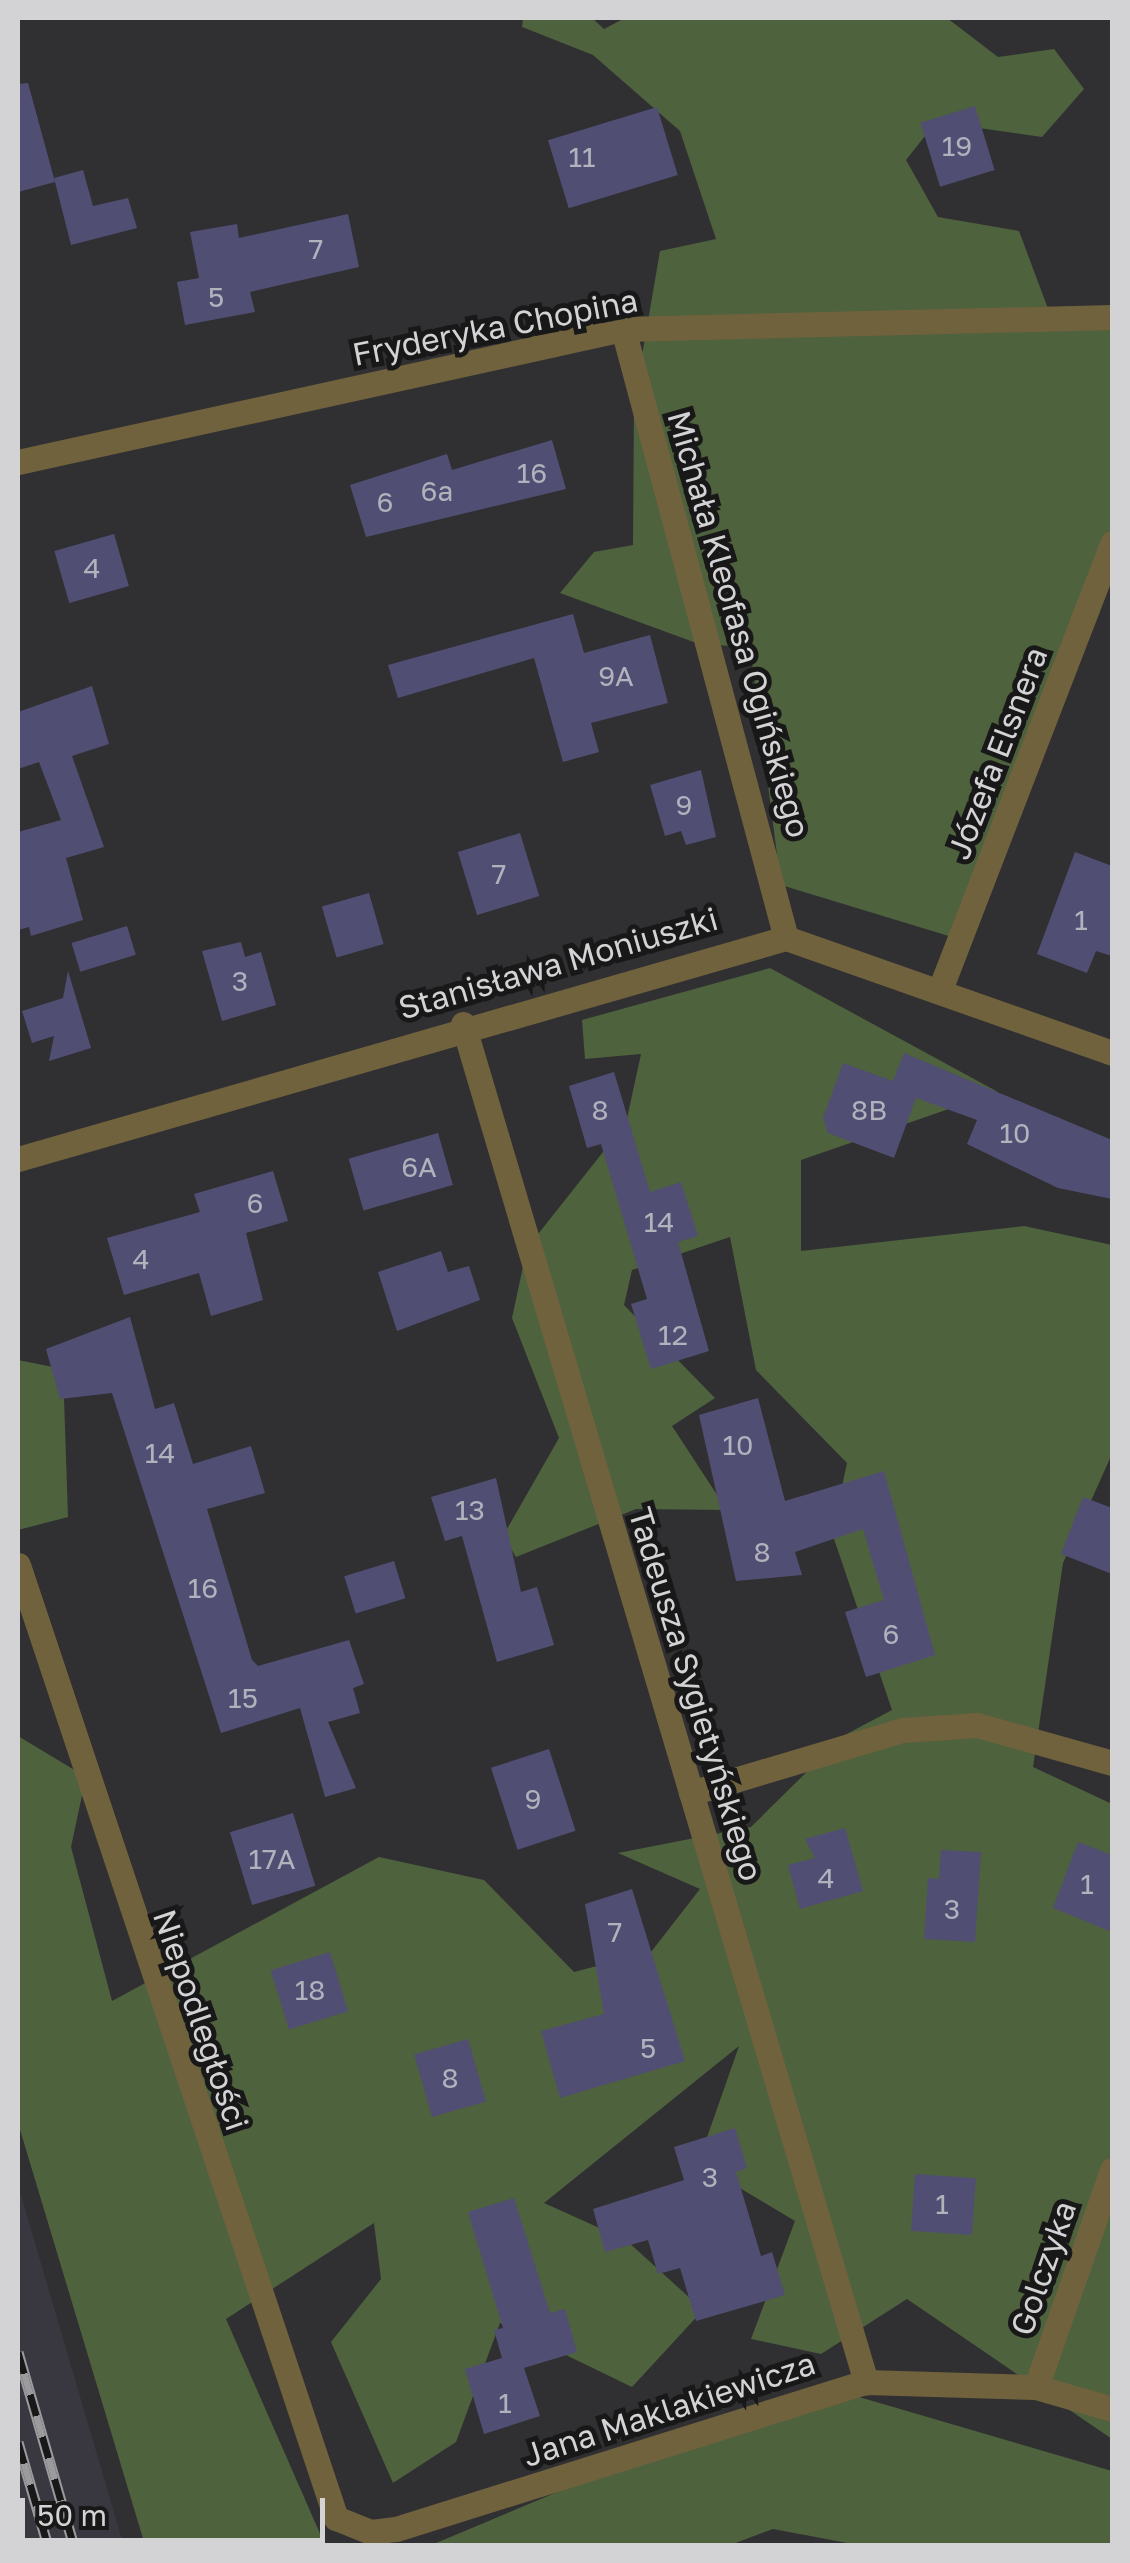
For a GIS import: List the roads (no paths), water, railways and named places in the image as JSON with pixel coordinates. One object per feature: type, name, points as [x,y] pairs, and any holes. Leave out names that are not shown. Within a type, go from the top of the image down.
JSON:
[{"type":"street","name":"Fryderyka Chopina","points":[[18,462],[623,329],[1112,317]]},
{"type":"street","name":"Michała Kleofasa Ogińskiego","points":[[623,329],[786,938]]},
{"type":"street","name":"Józefa Elsnera","points":[[941,987],[1112,542]]},
{"type":"street","points":[[786,938],[941,987],[1112,1052]]},
{"type":"street","name":"Stanisława Moniuszki","points":[[18,1159],[463,1024],[786,938]]},
{"type":"street","name":"Tadeusza Sygietyńskiego","points":[[463,1024],[866,2382]]},
{"type":"street","name":"Niepodległości","points":[[18,1565],[322,2497]]},
{"type":"street","points":[[692,1793],[940,1727],[1008,1731],[1112,1762]]},
{"type":"street","name":"Golczyka","points":[[1036,2387],[1112,2170]]},
{"type":"street","name":"Jana Maklakiewicza","points":[[322,2497],[354,2528],[396,2530],[758,2409],[866,2382],[1036,2387],[1112,2409]]},
{"type":"railway","points":[[18,2352],[74,2546]]},
{"type":"railway","points":[[18,2442],[48,2546]]}]
